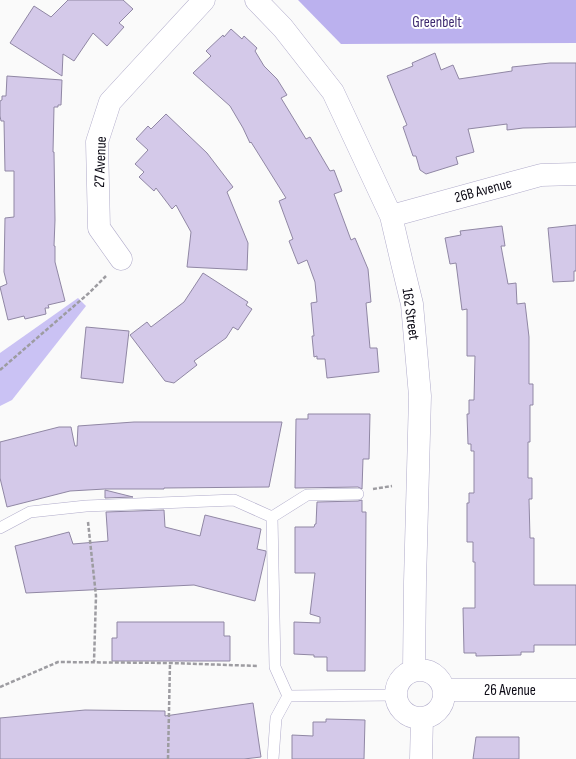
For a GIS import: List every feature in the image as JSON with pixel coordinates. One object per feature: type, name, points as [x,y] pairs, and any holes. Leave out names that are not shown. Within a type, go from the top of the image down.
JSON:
[{"type":"street","name":"27 Avenue","points":[[121,259],[99,228],[97,142],[110,102],[204,0]]},
{"type":"street","name":"162 Street","points":[[256,0],[283,28],[333,92],[391,216],[412,304],[420,396],[414,670]]},
{"type":"street","name":"26B Avenue","points":[[391,216],[541,175],[576,174]]},
{"type":"street","points":[[414,670],[430,672],[436,676],[441,682],[444,690],[444,698],[441,706],[430,716],[422,718],[414,718],[401,710],[395,695],[396,686],[400,679],[414,670]]},
{"type":"street","name":"26 Avenue","points":[[444,690],[576,690]]},
{"type":"street","points":[[421,759],[422,718]]},
{"type":"lane","points":[[272,518],[307,495],[358,494]]},
{"type":"lane","points":[[0,528],[30,512],[86,506],[234,500],[272,518]]},
{"type":"lane","points":[[272,518],[276,667],[288,696]]},
{"type":"lane","points":[[288,696],[395,695]]},
{"type":"lane","points":[[273,759],[276,718],[288,696]]},
{"type":"path","points":[[0,370],[89,293],[121,259]]},
{"type":"path","points":[[86,506],[96,596],[94,662]]},
{"type":"path","points":[[0,687],[58,662],[170,663],[276,667]]},
{"type":"path","points":[[168,759],[170,663]]},
{"type":"shaded area","points":[[78,298],[86,306],[12,400],[0,406],[0,353]]},
{"type":"green space","name":"Greenbelt","points":[[298,0],[576,0],[576,43],[341,44]]},
{"type":"building","points":[[68,0],[123,0],[133,9],[119,23],[124,27],[107,46],[93,33],[74,61],[63,54],[62,76],[10,43],[34,6],[51,17]]},
{"type":"building","points":[[231,29],[242,39],[244,36],[257,48],[255,51],[264,66],[277,79],[287,95],[281,98],[306,139],[310,137],[330,171],[334,170],[342,191],[334,194],[351,240],[355,238],[368,269],[371,302],[366,303],[370,348],[377,348],[379,372],[327,378],[325,359],[317,359],[317,356],[314,357],[311,303],[317,302],[315,282],[307,260],[298,264],[289,241],[293,239],[279,201],[286,198],[251,142],[250,143],[230,106],[193,73],[211,56],[206,51],[223,35],[224,37]]},
{"type":"building","points":[[435,53],[441,70],[453,65],[459,79],[512,71],[512,67],[550,63],[576,63],[576,127],[523,128],[507,130],[507,124],[468,129],[474,152],[456,157],[458,164],[426,174],[420,170],[416,156],[413,156],[403,127],[407,125],[387,76],[413,66],[412,63]]},
{"type":"building","points":[[7,76],[62,80],[61,105],[54,107],[54,246],[55,262],[65,301],[48,305],[49,308],[45,308],[46,314],[25,319],[24,316],[8,320],[0,287],[7,284],[4,272],[5,218],[14,217],[14,171],[5,171],[4,121],[1,121],[0,116],[0,101],[2,100],[2,96],[6,96]]},
{"type":"building","points":[[166,114],[207,153],[233,187],[227,192],[248,243],[247,270],[187,267],[191,232],[176,205],[172,209],[156,188],[154,191],[139,177],[144,172],[135,164],[148,150],[136,139],[148,126],[151,129]]},
{"type":"building","points":[[576,225],[576,271],[574,271],[574,281],[553,282],[548,228]]},
{"type":"building","points":[[502,226],[505,246],[501,246],[508,284],[516,283],[517,304],[525,303],[529,337],[529,384],[533,384],[533,405],[530,405],[528,478],[532,478],[532,499],[529,499],[530,538],[534,538],[534,585],[576,585],[576,645],[534,645],[534,652],[521,652],[521,655],[476,656],[476,653],[464,653],[463,608],[475,608],[475,562],[473,562],[473,542],[467,542],[467,503],[469,503],[469,493],[474,493],[474,451],[471,451],[471,444],[468,444],[467,414],[469,414],[469,400],[474,400],[475,356],[467,356],[467,309],[462,310],[456,263],[450,264],[445,238],[461,235],[460,231]]},
{"type":"building","points":[[203,273],[248,302],[246,305],[252,309],[238,330],[233,327],[226,338],[194,361],[197,365],[174,383],[165,381],[130,335],[147,322],[151,327],[184,302]]},
{"type":"building","points":[[86,327],[129,331],[123,383],[81,378]]},
{"type":"building","points":[[308,414],[370,414],[369,459],[363,459],[362,489],[358,487],[295,488],[296,419],[308,419]]},
{"type":"building","points":[[134,422],[282,422],[269,487],[105,489],[70,491],[7,507],[0,478],[0,442],[59,427],[71,427],[75,446],[77,446],[78,426]]},
{"type":"building","points":[[105,490],[133,497],[105,498]]},
{"type":"building","points":[[362,500],[362,512],[366,512],[365,671],[327,671],[327,657],[294,654],[294,622],[320,623],[320,617],[310,614],[315,573],[295,573],[295,527],[314,527],[316,524],[317,502]]},
{"type":"building","points":[[164,510],[165,527],[200,536],[205,515],[261,529],[257,549],[266,551],[266,553],[255,601],[194,585],[26,593],[15,546],[69,532],[73,544],[108,541],[106,512]]},
{"type":"building","points":[[117,622],[224,622],[224,636],[230,636],[230,661],[112,661],[112,638],[117,638]]},
{"type":"building","points":[[253,703],[261,757],[244,759],[0,759],[0,718],[85,710],[165,711],[165,716]]},
{"type":"building","points":[[326,719],[365,720],[364,759],[292,759],[292,735],[313,736],[313,722],[326,722]]},
{"type":"building","points":[[476,737],[519,737],[519,759],[473,759]]}]
